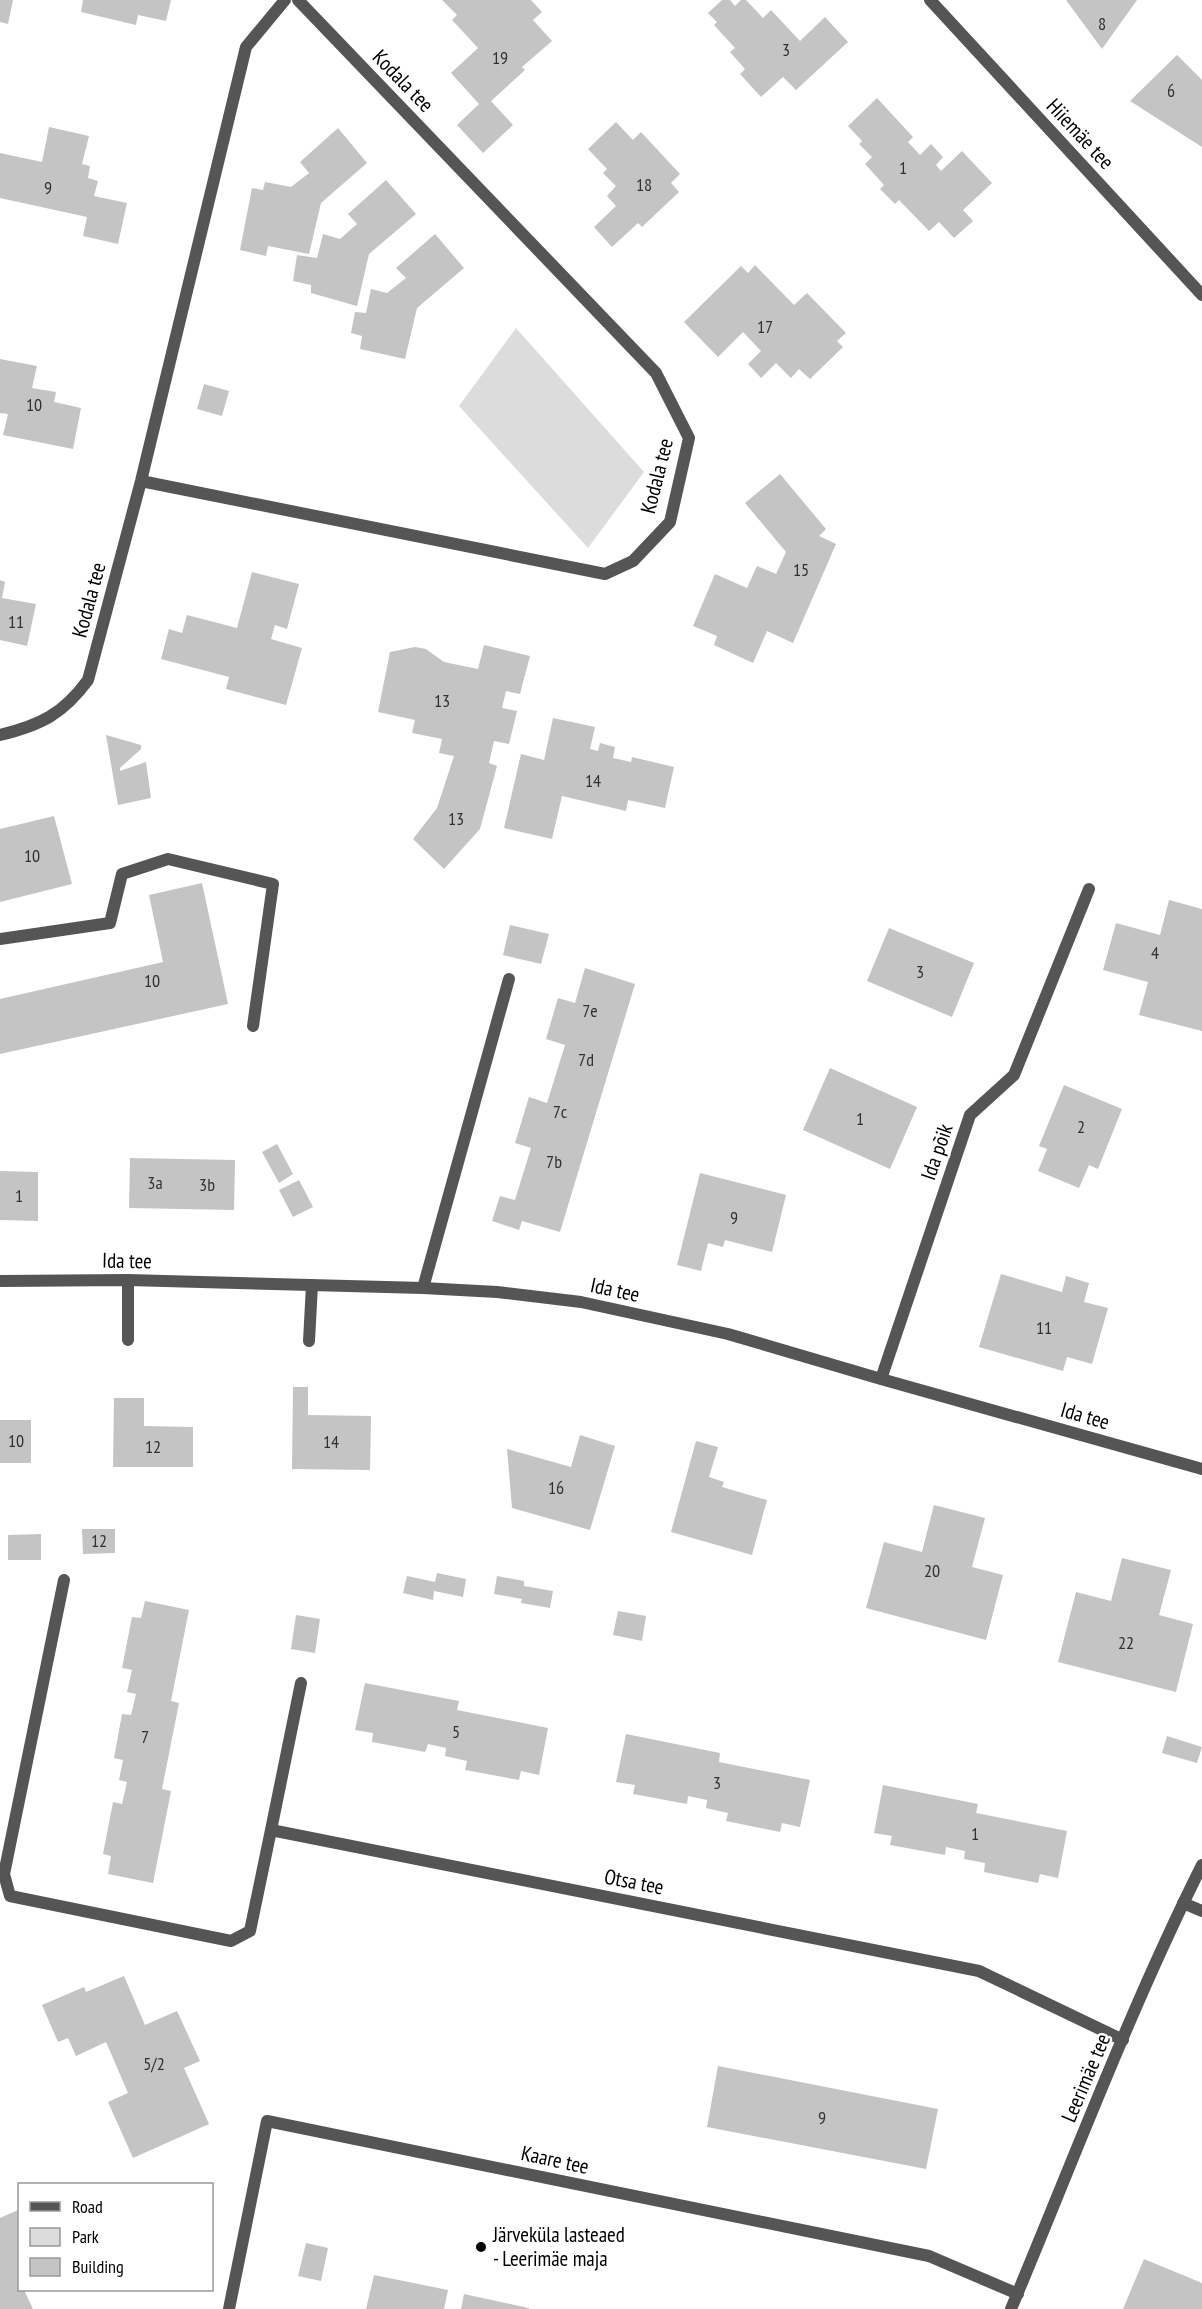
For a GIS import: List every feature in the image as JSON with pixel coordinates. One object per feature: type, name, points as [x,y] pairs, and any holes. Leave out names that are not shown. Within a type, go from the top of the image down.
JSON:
[{"type":"street","name":"Kodala tee","points":[[0,735],[27,729],[54,716],[74,698],[88,680],[141,481],[246,47],[285,0]]},
{"type":"street","name":"Kodala tee","points":[[141,481],[605,574],[633,561],[670,522],[689,438],[656,374],[298,0]]},
{"type":"street","name":"Hiiemäe tee","points":[[930,0],[1202,295]]},
{"type":"street","points":[[0,939],[110,923],[122,874],[168,860],[273,884],[253,1026]]},
{"type":"street","name":"Ida põik","points":[[880,1379],[970,1115],[1014,1075],[1089,889]]},
{"type":"street","points":[[423,1288],[509,979]]},
{"type":"street","name":"Ida tee","points":[[0,1281],[128,1280],[423,1288],[497,1292],[581,1302],[728,1334],[1202,1469]]},
{"type":"street","points":[[128,1280],[128,1340]]},
{"type":"street","points":[[309,1341],[312,1285]]},
{"type":"street","points":[[64,1580],[4,1874],[10,1896],[231,1941],[250,1931],[301,1683]]},
{"type":"street","name":"Otsa tee","points":[[272,1830],[979,1971],[1123,2040]]},
{"type":"street","name":"Leerimäe tee","points":[[1011,2309],[1123,2040],[1202,1865]]},
{"type":"street","points":[[1183,1903],[1202,1911]]},
{"type":"street","name":"Kaare tee","points":[[230,2309],[267,2121],[929,2256],[1018,2294]]},
{"type":"green space","points":[[516,328],[644,472],[588,548],[459,406]]},
{"type":"building","points":[[0,0],[13,0],[8,24],[0,22]]},
{"type":"building","points":[[83,0],[171,0],[166,21],[138,15],[136,25],[81,12]]},
{"type":"building","points":[[442,0],[531,0],[542,12],[533,20],[552,41],[522,67],[525,70],[491,101],[513,125],[483,153],[457,125],[479,104],[451,73],[478,48],[452,20],[457,15]]},
{"type":"building","points":[[722,0],[730,0],[735,6],[741,0],[746,0],[763,18],[771,10],[800,41],[825,17],[848,42],[796,90],[783,77],[761,97],[740,74],[745,69],[730,52],[735,48],[714,25],[717,22],[708,13]]},
{"type":"building","points":[[1066,0],[1137,0],[1102,49]]},
{"type":"building","points":[[1177,55],[1202,80],[1202,147],[1130,101]]},
{"type":"building","points":[[877,98],[913,137],[908,142],[920,155],[931,144],[943,157],[936,165],[941,171],[962,151],[992,183],[963,210],[973,221],[954,238],[939,222],[929,231],[899,200],[895,204],[880,189],[884,185],[865,164],[872,157],[859,144],[862,141],[848,126]]},
{"type":"building","points":[[616,122],[633,140],[641,132],[680,174],[671,183],[679,192],[642,227],[638,223],[612,247],[594,227],[616,206],[607,196],[616,186],[603,173],[607,169],[588,149]]},
{"type":"building","points":[[49,127],[89,136],[82,164],[90,166],[88,178],[98,181],[94,196],[127,203],[118,244],[83,236],[87,217],[0,198],[0,153],[42,162]]},
{"type":"building","points":[[338,128],[367,163],[321,203],[309,254],[268,246],[266,256],[240,250],[252,188],[263,190],[265,182],[291,187],[309,173],[300,162]]},
{"type":"building","points":[[386,180],[416,214],[369,254],[357,306],[311,293],[311,285],[293,281],[297,255],[317,258],[323,234],[340,239],[357,224],[348,214]]},
{"type":"building","points":[[435,234],[464,268],[417,308],[405,359],[360,349],[362,336],[351,333],[355,312],[366,313],[371,289],[387,293],[406,278],[396,268]]},
{"type":"building","points":[[755,265],[794,305],[807,293],[846,333],[837,341],[843,347],[810,379],[799,369],[791,378],[776,363],[761,378],[748,364],[761,351],[743,332],[718,357],[684,322],[741,266],[748,273]]},
{"type":"building","points":[[0,359],[37,366],[32,388],[56,392],[54,402],[81,408],[73,449],[3,435],[8,414],[0,413]]},
{"type":"building","points":[[204,384],[229,391],[222,416],[197,409]]},
{"type":"building","points":[[780,474],[826,529],[819,536],[836,544],[793,643],[767,631],[753,663],[714,645],[717,636],[693,626],[715,574],[747,588],[757,566],[776,574],[786,552],[745,503]]},
{"type":"building","points":[[252,572],[299,584],[287,629],[275,625],[271,639],[302,648],[286,705],[226,689],[229,677],[161,659],[169,629],[182,633],[187,615],[237,628]]},
{"type":"building","points":[[0,580],[5,582],[2,598],[36,604],[27,646],[0,640]]},
{"type":"building","points":[[484,645],[530,656],[520,694],[506,691],[502,708],[517,711],[509,744],[494,741],[489,763],[497,766],[480,829],[444,869],[413,839],[437,808],[454,756],[439,753],[442,739],[412,733],[415,720],[378,712],[390,652],[415,647],[426,649],[444,662],[478,669]]},
{"type":"building","points":[[553,718],[595,727],[590,749],[598,751],[600,743],[615,747],[613,758],[631,762],[632,757],[674,767],[665,808],[628,800],[626,811],[562,796],[552,839],[504,828],[521,754],[544,760]]},
{"type":"building","points":[[106,735],[141,745],[141,749],[120,768],[120,771],[146,762],[151,798],[118,805]]},
{"type":"building","points":[[54,816],[72,884],[0,902],[0,829]]},
{"type":"building","points":[[202,883],[228,1004],[0,1054],[0,999],[163,962],[149,895]]},
{"type":"building","points":[[1169,900],[1202,909],[1202,1031],[1139,1015],[1148,982],[1103,970],[1116,923],[1160,935]]},
{"type":"building","points":[[510,925],[549,934],[541,964],[503,955]]},
{"type":"building","points":[[889,928],[974,963],[952,1017],[867,981]]},
{"type":"building","points":[[585,968],[635,984],[560,1232],[522,1221],[519,1230],[492,1221],[500,1196],[515,1200],[531,1148],[515,1143],[529,1097],[547,1103],[565,1045],[546,1039],[558,998],[575,1003]]},
{"type":"building","points":[[830,1068],[917,1107],[890,1169],[803,1130]]},
{"type":"building","points":[[1064,1085],[1122,1109],[1098,1169],[1089,1165],[1079,1188],[1038,1171],[1047,1149],[1039,1146]]},
{"type":"building","points":[[277,1144],[293,1174],[279,1183],[262,1152]]},
{"type":"building","points":[[130,1158],[235,1160],[234,1210],[129,1208]]},
{"type":"building","points":[[0,1171],[38,1172],[38,1221],[0,1220]]},
{"type":"building","points":[[700,1173],[786,1195],[772,1252],[725,1240],[723,1247],[708,1243],[701,1271],[677,1265]]},
{"type":"building","points":[[299,1180],[313,1207],[293,1217],[279,1190]]},
{"type":"building","points":[[1001,1274],[1062,1292],[1066,1276],[1089,1283],[1084,1302],[1108,1308],[1092,1364],[1067,1357],[1063,1371],[979,1347]]},
{"type":"building","points":[[293,1387],[308,1387],[308,1415],[371,1416],[370,1470],[292,1469]]},
{"type":"building","points":[[114,1398],[144,1398],[144,1426],[193,1427],[193,1467],[113,1467]]},
{"type":"building","points":[[0,1420],[31,1420],[31,1463],[0,1463]]},
{"type":"building","points":[[580,1435],[615,1446],[590,1530],[512,1508],[507,1449],[571,1467]]},
{"type":"building","points":[[696,1441],[718,1447],[709,1477],[724,1482],[722,1487],[767,1500],[752,1555],[671,1532]]},
{"type":"building","points":[[934,1505],[985,1518],[972,1567],[1003,1575],[986,1640],[866,1608],[884,1542],[922,1552]]},
{"type":"building","points":[[82,1529],[115,1529],[115,1553],[83,1554]]},
{"type":"building","points":[[41,1534],[41,1560],[8,1560],[8,1535]]},
{"type":"building","points":[[1122,1558],[1171,1570],[1159,1615],[1193,1624],[1176,1692],[1058,1662],[1076,1592],[1111,1601]]},
{"type":"building","points":[[437,1573],[466,1579],[463,1597],[434,1591],[433,1600],[403,1593],[407,1576],[435,1582]]},
{"type":"building","points":[[497,1576],[524,1581],[524,1586],[553,1591],[550,1608],[521,1603],[522,1599],[494,1594]]},
{"type":"building","points":[[145,1601],[189,1610],[171,1701],[179,1703],[162,1789],[171,1791],[153,1883],[108,1874],[111,1856],[103,1854],[113,1802],[122,1804],[127,1782],[119,1780],[123,1760],[114,1758],[122,1714],[131,1715],[136,1694],[127,1692],[132,1670],[122,1668],[132,1617],[141,1618]]},
{"type":"building","points":[[618,1611],[646,1616],[642,1641],[613,1635]]},
{"type":"building","points":[[296,1615],[320,1619],[315,1653],[291,1649]]},
{"type":"building","points":[[365,1683],[459,1701],[457,1710],[548,1728],[539,1775],[521,1771],[519,1780],[465,1770],[467,1761],[445,1756],[446,1748],[428,1744],[425,1752],[372,1742],[373,1733],[355,1730]]},
{"type":"building","points":[[626,1734],[720,1753],[719,1762],[810,1780],[800,1827],[782,1823],[780,1832],[726,1821],[728,1813],[706,1808],[707,1800],[688,1796],[687,1804],[633,1794],[635,1785],[616,1782]]},
{"type":"building","points":[[1167,1736],[1202,1747],[1197,1763],[1162,1753]]},
{"type":"building","points":[[883,1785],[978,1804],[976,1813],[1067,1831],[1058,1878],[1040,1874],[1038,1883],[984,1872],[985,1863],[964,1859],[965,1851],[946,1847],[945,1855],[890,1845],[892,1836],[874,1833]]},
{"type":"building","points":[[124,1976],[145,2025],[177,2011],[200,2061],[184,2068],[209,2124],[133,2158],[108,2102],[128,2093],[106,2042],[76,2056],[68,2038],[58,2042],[42,2005],[84,1987],[86,1992]]},
{"type":"building","points":[[718,2066],[938,2109],[926,2169],[707,2127]]},
{"type":"building","points":[[18,2210],[18,2291],[24,2291],[33,2309],[0,2309],[0,2218]]},
{"type":"building","points":[[306,2243],[328,2248],[321,2281],[298,2276]]},
{"type":"building","points":[[1144,2259],[1202,2283],[1202,2309],[1123,2309]]},
{"type":"building","points":[[374,2275],[448,2290],[444,2309],[366,2309]]},
{"type":"building","points":[[464,2294],[529,2308],[529,2309],[461,2309]]},
{"type":"place","name":"Järveküla lasteaed - Leerimäe maja","points":[[481,2247]]}]
